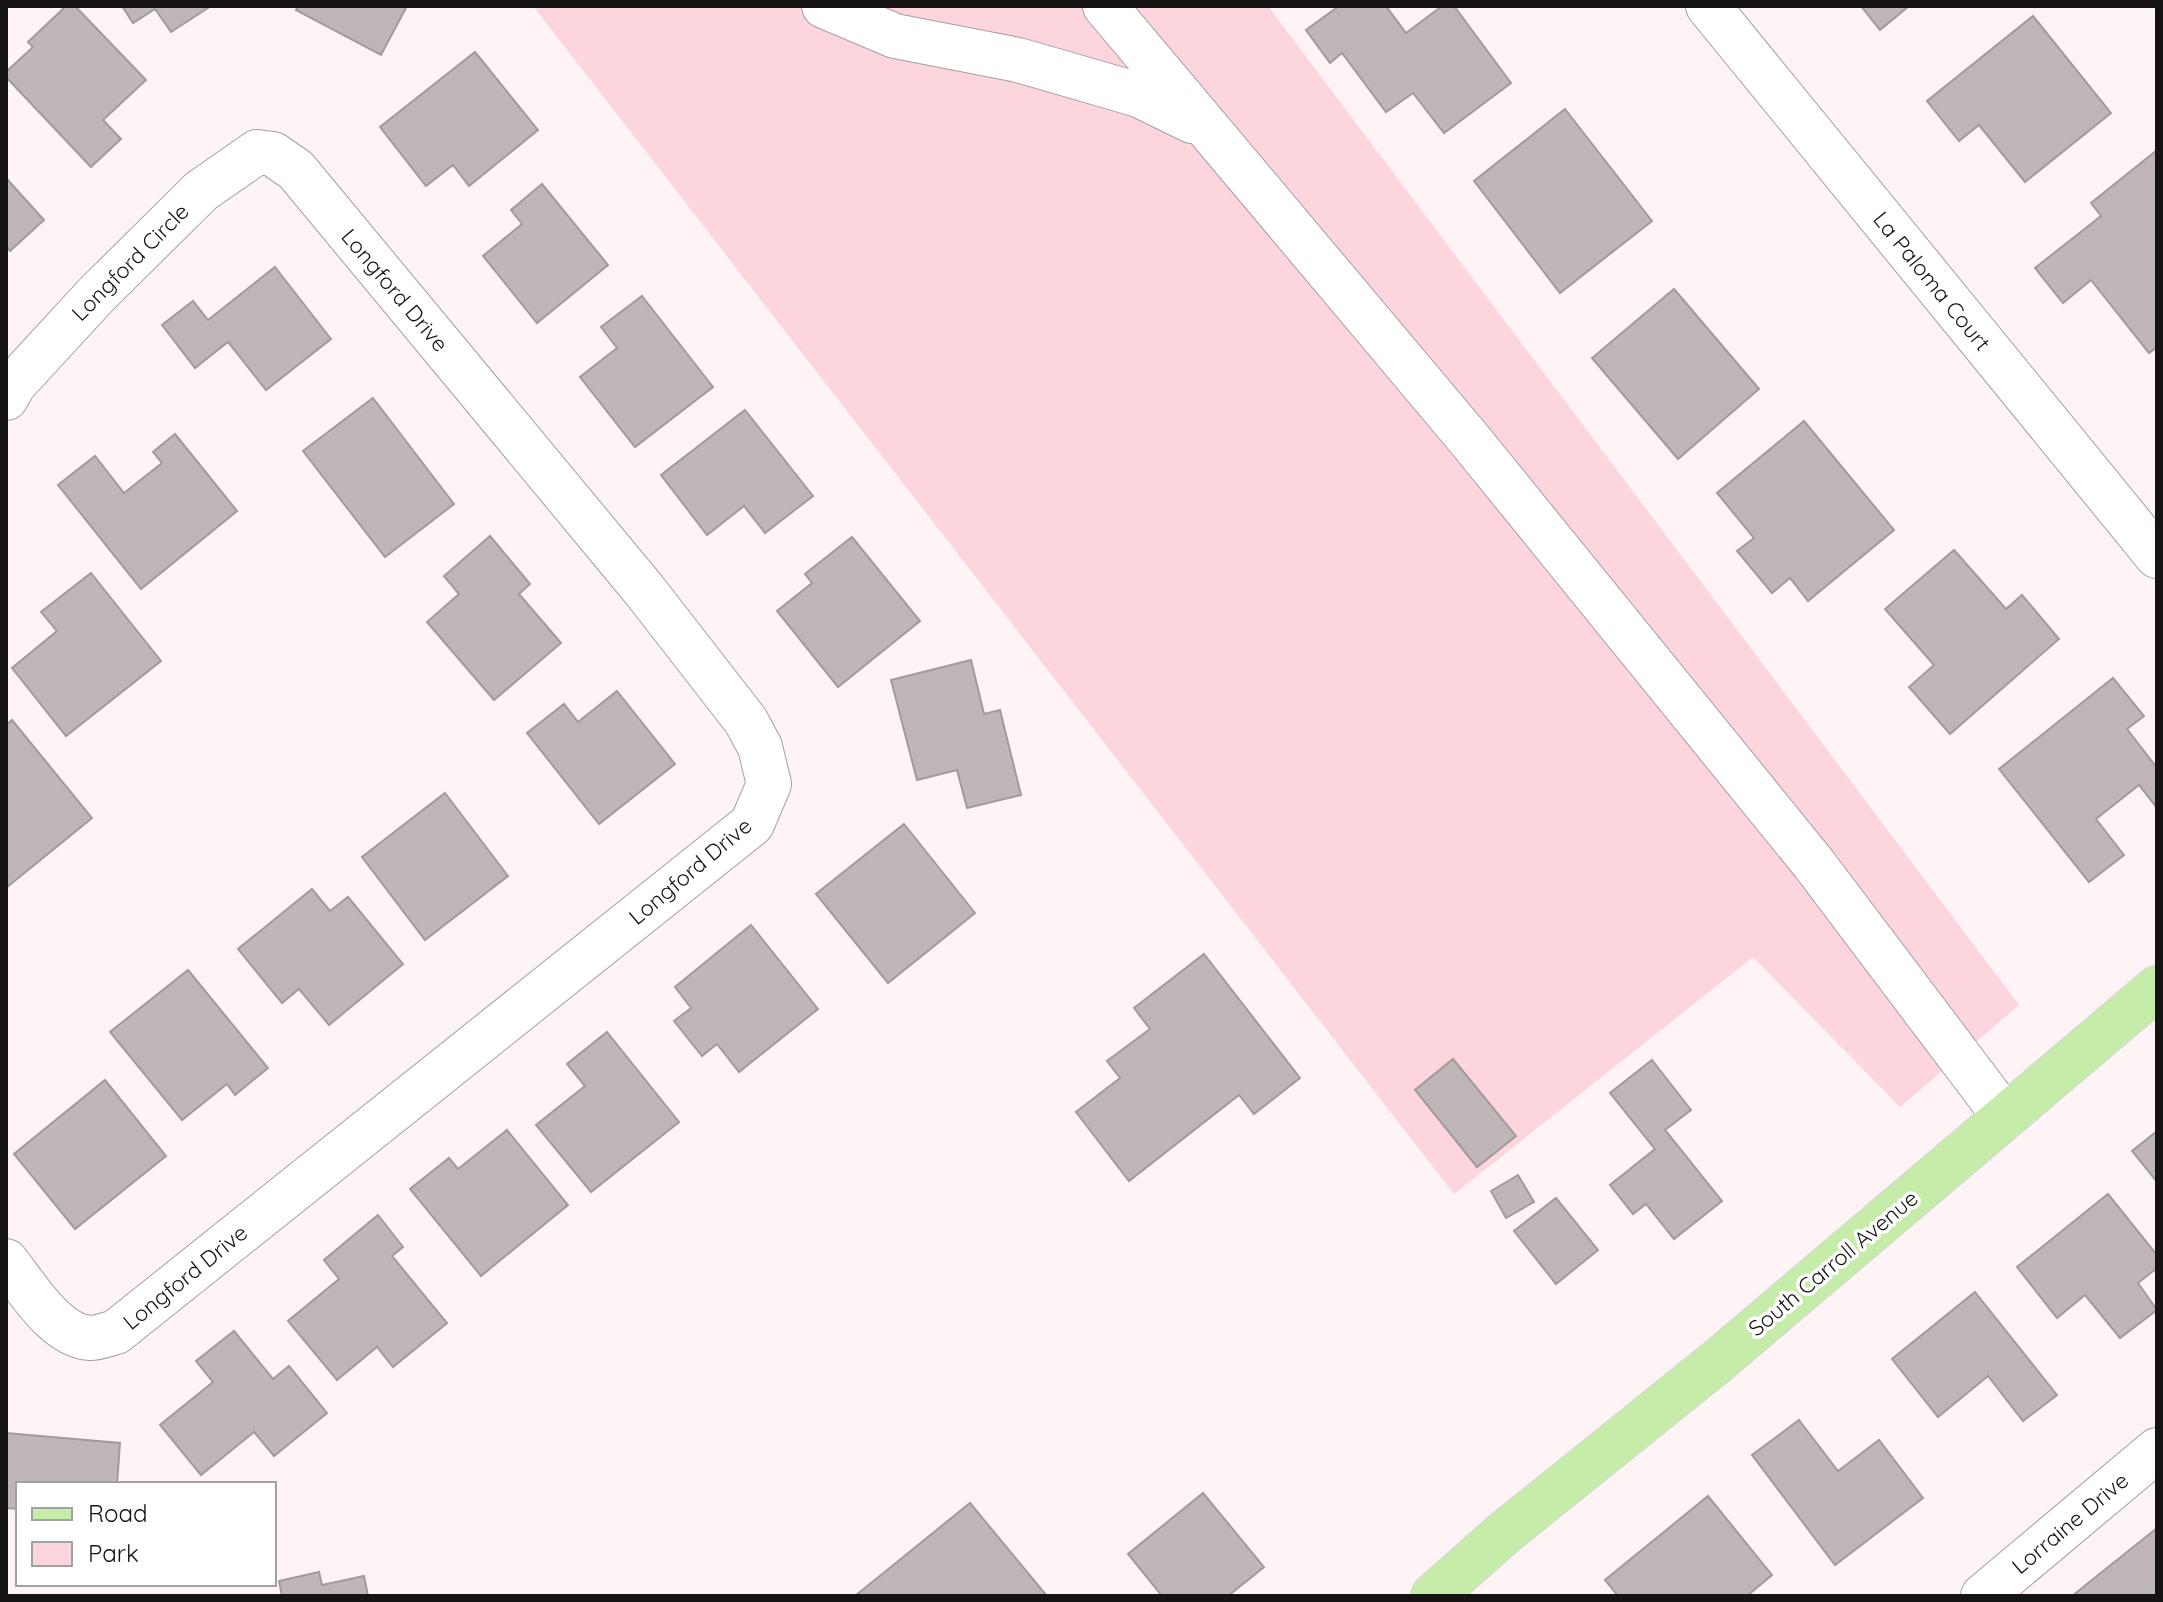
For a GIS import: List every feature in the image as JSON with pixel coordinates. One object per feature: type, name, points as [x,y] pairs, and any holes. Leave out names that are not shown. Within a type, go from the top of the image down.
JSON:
[{"type":"main road","name":"South Carroll Avenue","points":[[1433,1596],[1504,1533],[1719,1360],[2157,988]]},
{"type":"main road","name":"South Carroll Avenue","points":[[1461,1596],[1504,1533]]},
{"type":"street","points":[[824,6],[895,36],[1018,60],[1139,95],[1205,128]]},
{"type":"street","points":[[1105,6],[1469,439],[1805,852],[2005,1117]]},
{"type":"street","name":"La Paloma Court","points":[[1708,6],[2157,556]]},
{"type":"street","name":"Longford Circle","points":[[6,398],[14,384],[96,295],[201,191],[257,152],[273,154]]},
{"type":"street","name":"Longford Drive","points":[[6,1261],[50,1317],[73,1333],[91,1338],[116,1332],[752,824],[769,784],[760,747],[746,721],[645,591],[296,170],[273,154]]},
{"type":"street","name":"Lorraine Drive","points":[[1983,1596],[2157,1450]]},
{"type":"green space","points":[[533,6],[1268,6],[2019,1005],[1900,1107],[1753,957],[1454,1194]]},
{"type":"building","points":[[66,6],[75,6],[146,80],[103,120],[121,139],[91,167],[6,77],[6,72],[33,47],[28,42]]},
{"type":"building","points":[[122,6],[211,6],[171,32],[155,9],[133,23]]},
{"type":"building","points":[[298,6],[407,6],[381,55],[296,10]]},
{"type":"building","points":[[1339,6],[1386,6],[1406,33],[1442,6],[1454,6],[1511,83],[1444,133],[1413,93],[1386,112],[1342,53],[1330,63],[1306,30]]},
{"type":"building","points":[[1861,6],[1909,6],[1880,30]]},
{"type":"building","points":[[2033,16],[2111,113],[2025,182],[1979,125],[1959,141],[1927,101]]},
{"type":"building","points":[[475,52],[538,130],[469,186],[453,165],[426,186],[380,127]]},
{"type":"building","points":[[1565,109],[1652,221],[1560,293],[1474,181]]},
{"type":"building","points":[[2157,150],[2157,347],[2149,353],[2091,280],[2063,303],[2035,268],[2101,216],[2091,203]]},
{"type":"building","points":[[6,178],[44,220],[10,251],[6,246]]},
{"type":"building","points":[[542,184],[608,265],[537,323],[483,256],[522,224],[511,210]]},
{"type":"building","points":[[275,267],[331,339],[266,390],[228,342],[195,368],[162,325],[193,301],[208,320]]},
{"type":"building","points":[[1674,289],[1759,389],[1678,459],[1592,358]]},
{"type":"building","points":[[642,296],[713,387],[635,447],[580,377],[617,348],[601,327]]},
{"type":"building","points":[[373,398],[454,504],[385,557],[303,451]]},
{"type":"building","points":[[745,410],[813,496],[765,533],[744,506],[707,535],[661,475]]},
{"type":"building","points":[[1804,421],[1894,530],[1808,601],[1790,578],[1772,593],[1737,551],[1754,538],[1717,493]]},
{"type":"building","points":[[175,434],[237,511],[141,589],[58,485],[95,456],[124,493],[162,463],[153,452]]},
{"type":"building","points":[[490,536],[530,584],[519,594],[561,643],[494,700],[427,622],[459,594],[444,576]]},
{"type":"building","points":[[852,537],[920,621],[838,687],[777,611],[812,583],[805,574]]},
{"type":"building","points":[[1954,550],[2006,609],[2022,595],[2059,639],[1950,734],[1909,687],[1934,665],[1885,609]]},
{"type":"building","points":[[91,573],[161,661],[66,736],[12,668],[57,631],[41,612]]},
{"type":"building","points":[[971,660],[984,714],[1000,710],[1021,795],[967,808],[957,770],[917,780],[891,680]]},
{"type":"building","points":[[2113,678],[2144,716],[2127,729],[2157,768],[2157,808],[2139,785],[2096,819],[2124,855],[2089,882],[1999,769]]},
{"type":"building","points":[[617,691],[675,764],[599,824],[527,733],[564,704],[578,722]]},
{"type":"building","points":[[12,720],[92,818],[6,888],[6,725]]},
{"type":"building","points":[[445,793],[508,876],[425,940],[362,857]]},
{"type":"building","points":[[904,824],[975,913],[888,983],[816,894]]},
{"type":"building","points":[[312,889],[330,911],[348,897],[403,964],[329,1025],[299,989],[282,1003],[238,949]]},
{"type":"building","points":[[751,925],[818,1009],[739,1072],[717,1044],[702,1056],[674,1021],[691,1008],[675,987]]},
{"type":"building","points":[[1204,954],[1300,1078],[1254,1114],[1239,1095],[1129,1181],[1076,1112],[1120,1078],[1107,1061],[1150,1029],[1134,1008]]},
{"type":"building","points":[[188,970],[268,1068],[235,1095],[227,1084],[182,1120],[110,1032]]},
{"type":"building","points":[[607,1032],[679,1122],[591,1192],[536,1125],[585,1086],[567,1064]]},
{"type":"building","points":[[1453,1059],[1516,1136],[1477,1167],[1415,1090]]},
{"type":"building","points":[[1652,1060],[1691,1110],[1665,1130],[1722,1201],[1674,1239],[1646,1204],[1633,1214],[1610,1185],[1655,1149],[1610,1093]]},
{"type":"building","points":[[105,1080],[166,1156],[75,1229],[14,1154]]},
{"type":"building","points":[[507,1130],[568,1205],[481,1276],[410,1189],[449,1158],[458,1169]]},
{"type":"building","points":[[2157,1131],[2157,1182],[2132,1151]]},
{"type":"building","points":[[1518,1175],[1534,1202],[1506,1218],[1491,1191]]},
{"type":"building","points":[[2108,1194],[2157,1255],[2157,1268],[2138,1283],[2157,1310],[2120,1338],[2085,1295],[2057,1318],[2017,1267]]},
{"type":"building","points":[[1556,1198],[1598,1250],[1556,1284],[1514,1231]]},
{"type":"building","points":[[378,1215],[403,1247],[392,1256],[447,1323],[393,1367],[377,1347],[337,1380],[288,1321],[339,1279],[324,1260]]},
{"type":"building","points":[[1975,1292],[2057,1395],[2023,1421],[1988,1376],[1938,1417],[1892,1359]]},
{"type":"building","points":[[234,1331],[273,1379],[289,1366],[327,1413],[274,1456],[254,1432],[201,1475],[160,1425],[213,1382],[196,1361]]},
{"type":"building","points":[[1799,1420],[1838,1471],[1879,1440],[1923,1498],[1835,1565],[1752,1455]]},
{"type":"building","points":[[6,1433],[120,1443],[117,1482],[16,1482],[16,1509],[6,1508]]},
{"type":"building","points":[[1203,1493],[1264,1567],[1228,1596],[1162,1596],[1128,1554]]},
{"type":"building","points":[[1708,1496],[1772,1575],[1747,1596],[1618,1596],[1605,1580]]},
{"type":"building","points":[[970,1503],[1047,1596],[855,1596]]},
{"type":"building","points":[[2157,1528],[2157,1596],[2072,1596]]},
{"type":"building","points":[[319,1572],[322,1585],[364,1576],[368,1596],[282,1596],[279,1581]]}]
